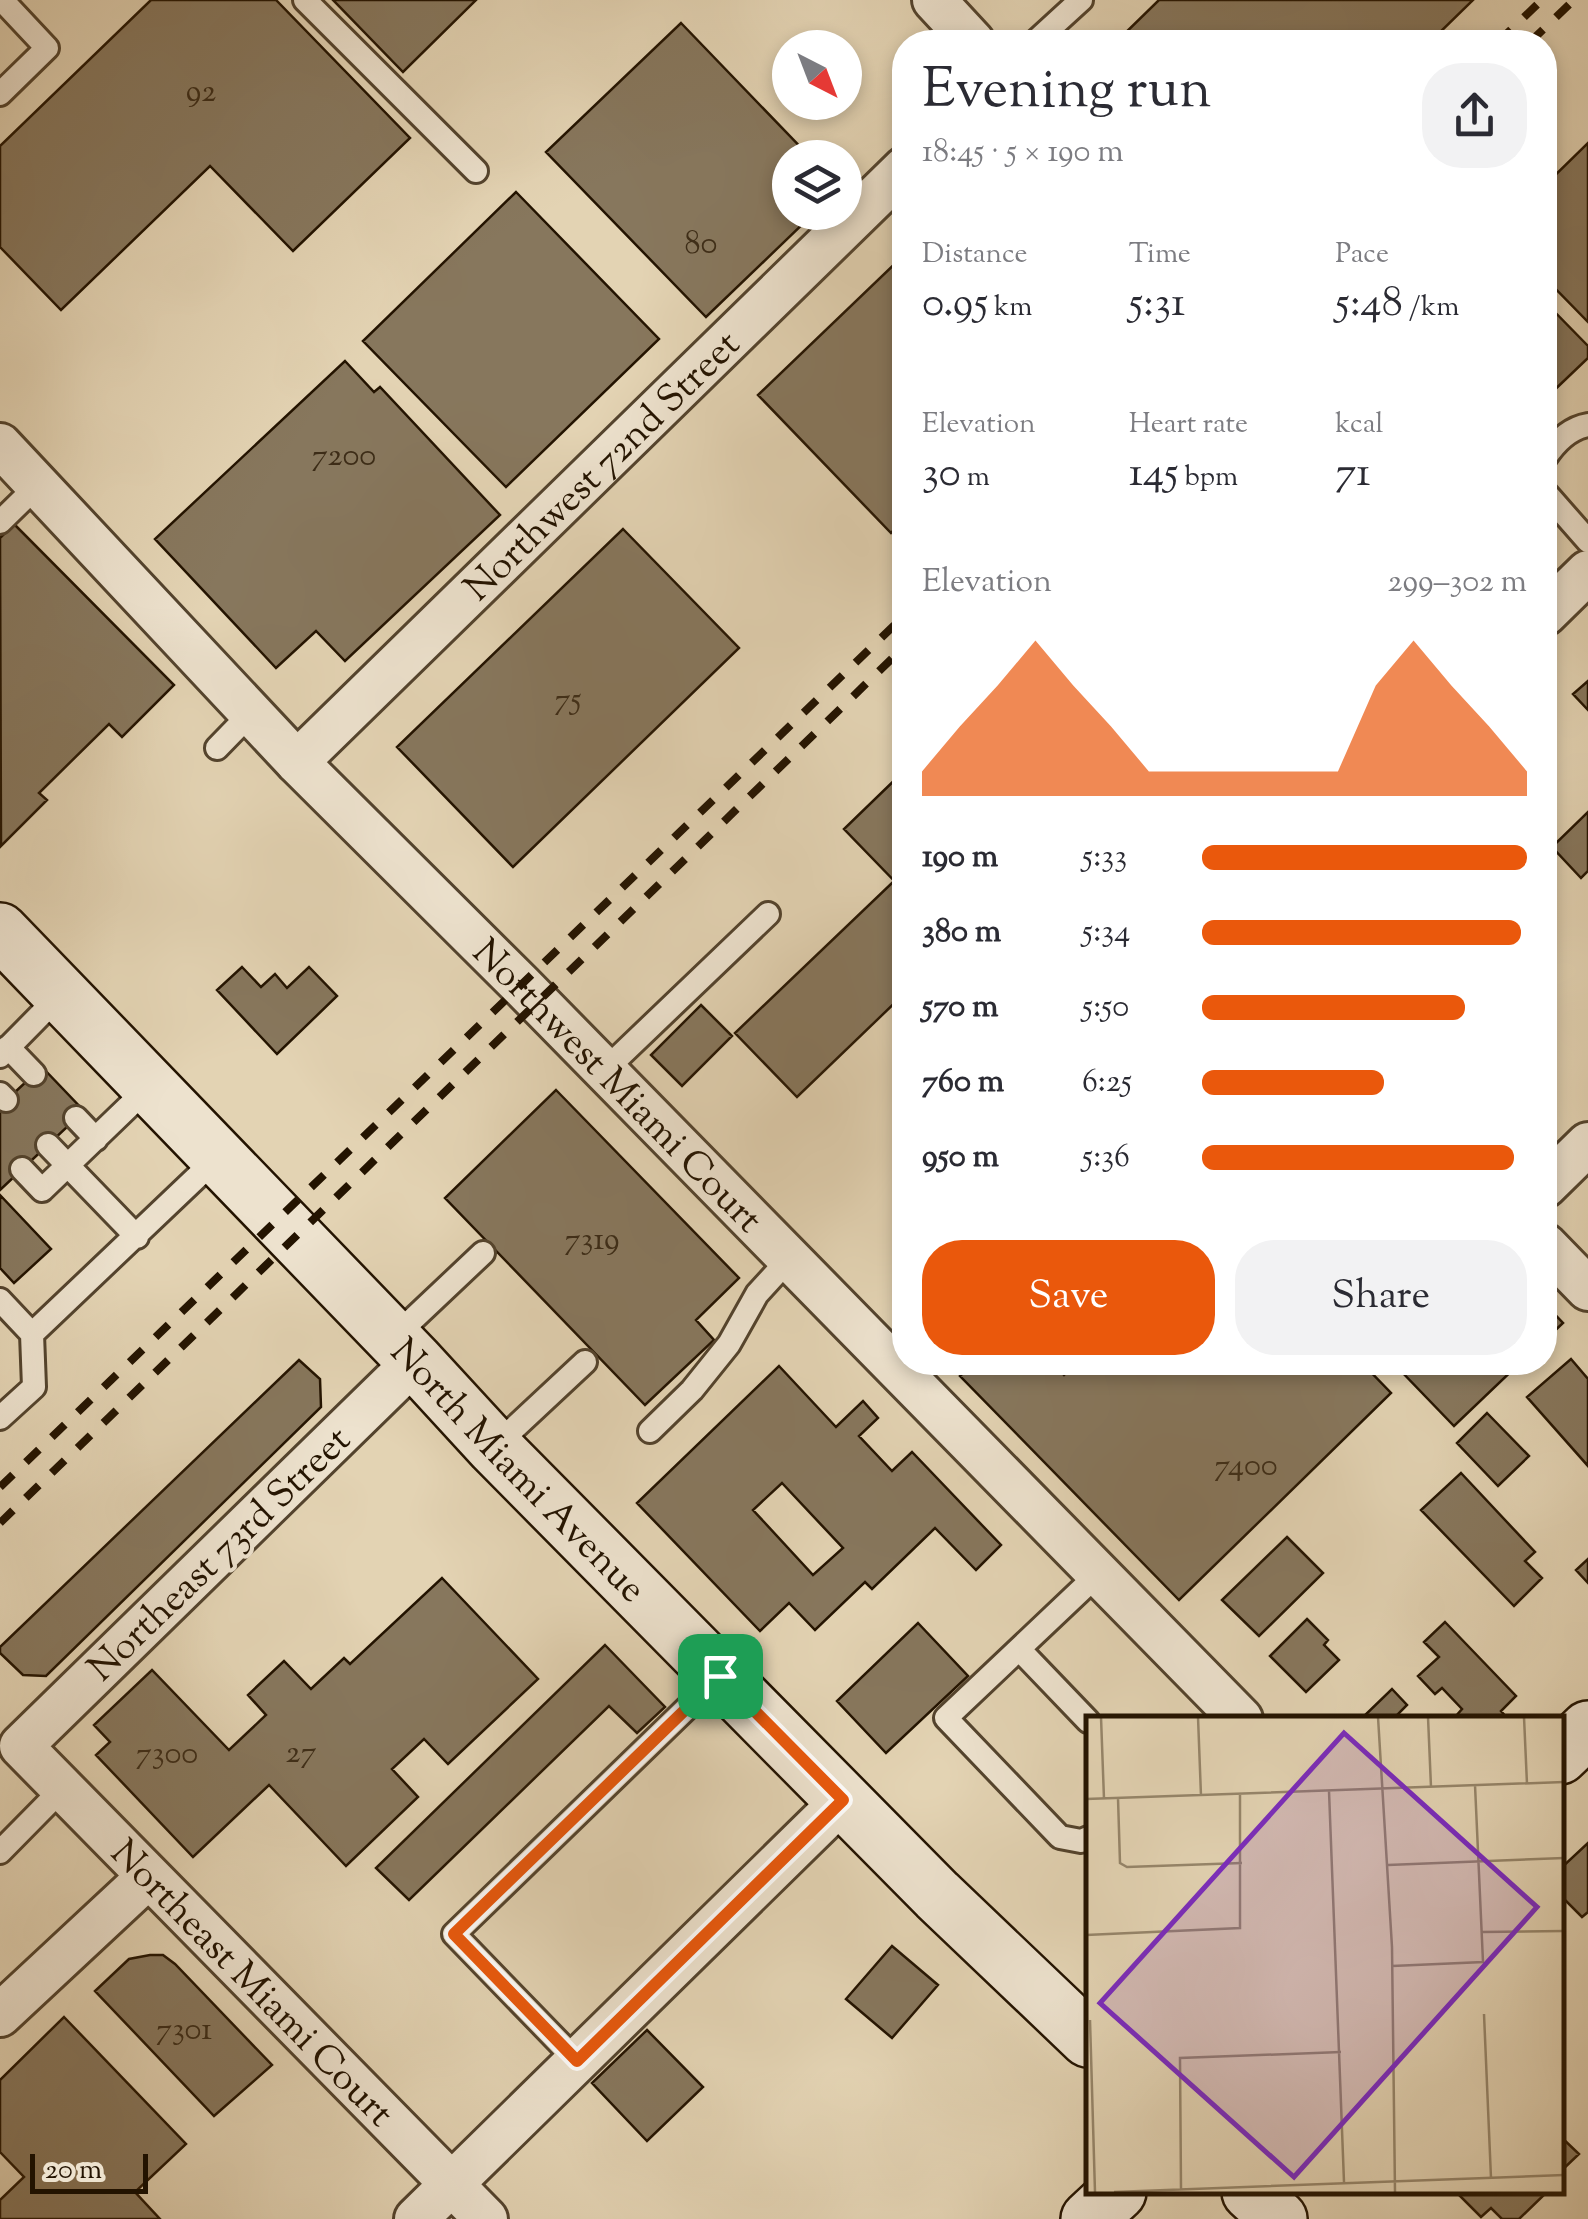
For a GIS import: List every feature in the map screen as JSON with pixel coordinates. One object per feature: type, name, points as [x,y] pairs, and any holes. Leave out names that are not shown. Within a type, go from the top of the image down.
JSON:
[{"type":"main road","name":"North Miami Avenue","points":[[0,931],[494,1447],[843,1800],[1086,2037]]},
{"type":"main road","points":[[1563,1753],[1588,1728]]},
{"type":"main road","points":[[1089,2219],[1116,2194]]},
{"type":"main road","points":[[1252,2194],[1279,2219]]},
{"type":"street","points":[[934,0],[962,30]]},
{"type":"street","name":"Northwest 72nd Street","points":[[297,762],[892,181]]},
{"type":"street","name":"Northwest Miami Court","points":[[0,446],[297,762],[892,1363]]},
{"type":"street","points":[[1557,602],[1588,572]]},
{"type":"street","points":[[1557,1174],[1588,1144]]},
{"type":"street","points":[[1557,1257],[1588,1289]]},
{"type":"street","name":"Northeast 73rd Street","points":[[20,1746],[404,1350]]},
{"type":"street","name":"Northwest Miami Court","points":[[903,1375],[1233,1716]]},
{"type":"street","name":"Northeast Miami Court","points":[[20,1746],[486,2219]]},
{"type":"street","points":[[416,2219],[843,1800]]},
{"type":"street","points":[[0,2015],[148,1877]]},
{"type":"lane","points":[[0,94],[47,48],[2,0]]},
{"type":"lane","points":[[305,0],[476,171]]},
{"type":"lane","points":[[1048,30],[1081,0]]},
{"type":"lane","points":[[1557,442],[1588,425]]},
{"type":"lane","points":[[0,522],[38,486]]},
{"type":"lane","points":[[1557,506],[1588,541]]},
{"type":"lane","points":[[217,748],[252,712]]},
{"type":"lane","points":[[604,1071],[768,914]]},
{"type":"lane","points":[[34,1074],[4,1051],[61,994]]},
{"type":"lane","points":[[22,1170],[42,1190],[150,1086]]},
{"type":"lane","points":[[76,1118],[96,1139]]},
{"type":"lane","points":[[48,1145],[137,1236]]},
{"type":"lane","points":[[32,1334],[218,1157]]},
{"type":"lane","points":[[404,1350],[483,1253]]},
{"type":"lane","points":[[650,1431],[692,1390],[729,1344],[756,1294],[789,1258]]},
{"type":"lane","points":[[0,1300],[32,1334],[34,1387],[0,1418]]},
{"type":"lane","points":[[494,1447],[585,1362]]},
{"type":"lane","points":[[1086,1839],[1060,1837],[946,1718],[1098,1574]]},
{"type":"lane","points":[[1019,1649],[1086,1719]]},
{"type":"lane","points":[[577,2061],[454,1934],[720,1676]]},
{"type":"lane","points":[[0,1852],[62,1789]]},
{"type":"building","points":[[151,0],[276,0],[410,138],[293,251],[210,166],[61,310],[0,247],[0,146]]},
{"type":"building","points":[[333,0],[476,0],[403,72]]},
{"type":"building","points":[[1159,0],[1473,0],[1442,30],[1128,30]]},
{"type":"building","points":[[681,23],[794,140],[772,140],[772,230],[797,230],[706,317],[546,152]]},
{"type":"building","points":[[1588,143],[1588,322],[1557,290],[1557,173]]},
{"type":"building","points":[[516,192],[659,339],[506,487],[363,341]]},
{"type":"building","points":[[892,266],[891,533],[758,395]]},
{"type":"building","points":[[1557,314],[1588,346],[1588,358],[1557,388]]},
{"type":"building","points":[[345,361],[374,392],[380,387],[500,515],[345,661],[316,631],[276,668],[155,539]]},
{"type":"building","points":[[14,524],[174,685],[122,737],[109,724],[39,793],[47,800],[1,846],[0,538]]},
{"type":"building","points":[[623,529],[739,648],[513,867],[397,747]]},
{"type":"building","points":[[1588,681],[1588,710],[1573,694]]},
{"type":"building","points":[[892,783],[892,879],[844,829]]},
{"type":"building","points":[[1588,812],[1588,871],[1581,878],[1557,852],[1557,842]]},
{"type":"building","points":[[892,883],[892,1006],[797,1097],[735,1033]]},
{"type":"building","points":[[242,967],[261,987],[275,974],[287,988],[309,967],[337,996],[277,1054],[217,990]]},
{"type":"building","points":[[701,1005],[732,1036],[682,1086],[651,1055]]},
{"type":"building","points":[[42,1067],[84,1111],[0,1190],[0,1106]]},
{"type":"building","points":[[556,1090],[739,1278],[696,1320],[714,1340],[645,1405],[445,1198]]},
{"type":"building","points":[[0,1195],[51,1249],[14,1283],[0,1268]]},
{"type":"building","points":[[1571,1359],[1588,1379],[1588,1466],[1527,1397]]},
{"type":"building","points":[[299,1360],[320,1379],[321,1407],[46,1676],[23,1675],[0,1653],[0,1647]]},
{"type":"building","points":[[779,1366],[836,1427],[863,1401],[878,1418],[859,1436],[892,1471],[912,1452],[1001,1545],[976,1570],[935,1528],[872,1589],[865,1582],[815,1630],[789,1603],[760,1631],[637,1503]],"holes":[[[782,1483],[843,1548],[813,1575],[753,1510]]]},
{"type":"building","points":[[1374,1375],[1391,1393],[1179,1600],[960,1376]]},
{"type":"building","points":[[1405,1375],[1507,1375],[1454,1426]]},
{"type":"building","points":[[1487,1413],[1529,1456],[1498,1486],[1457,1443]]},
{"type":"building","points":[[1461,1473],[1535,1552],[1525,1561],[1542,1578],[1514,1606],[1421,1510]]},
{"type":"building","points":[[1287,1537],[1323,1573],[1259,1636],[1222,1600]]},
{"type":"building","points":[[1588,1559],[1588,1583],[1576,1570]]},
{"type":"building","points":[[442,1578],[538,1679],[448,1764],[424,1739],[392,1769],[418,1797],[346,1866],[269,1785],[193,1857],[96,1755],[110,1742],[94,1725],[152,1670],[229,1750],[266,1715],[248,1695],[284,1661],[311,1689],[344,1658],[350,1664]]},
{"type":"building","points":[[1307,1619],[1328,1640],[1324,1645],[1339,1660],[1306,1692],[1270,1656]]},
{"type":"building","points":[[1445,1622],[1516,1696],[1501,1711],[1505,1716],[1456,1716],[1462,1709],[1442,1688],[1435,1694],[1418,1676],[1439,1657],[1424,1642]]},
{"type":"building","points":[[918,1623],[968,1676],[886,1753],[837,1701]]},
{"type":"building","points":[[605,1645],[665,1707],[637,1733],[609,1706],[409,1900],[376,1868]]},
{"type":"building","points":[[1392,1689],[1407,1705],[1400,1716],[1364,1716]]},
{"type":"building","points":[[1588,1843],[1588,1912],[1582,1917],[1563,1898],[1563,1866]]},
{"type":"building","points":[[892,1946],[938,1985],[892,2038],[846,1999]]},
{"type":"building","points":[[163,1955],[175,1964],[272,2065],[214,2116],[95,1991],[129,1959]]},
{"type":"building","points":[[64,2017],[186,2144],[135,2192],[160,2219],[0,2219],[0,2200],[24,2177],[0,2152],[0,2080]]},
{"type":"building","points":[[647,2030],[703,2087],[647,2141],[592,2083]]},
{"type":"building","points":[[1563,2139],[1579,2154],[1563,2169]]},
{"type":"building","points":[[1458,2194],[1545,2194],[1519,2219],[1502,2219],[1491,2208],[1481,2217]]},
{"type":"railway","points":[[1511,30],[1542,0]]},
{"type":"railway","points":[[1543,30],[1574,0]]},
{"type":"railway","points":[[0,1487],[892,628]]},
{"type":"railway","points":[[0,1523],[892,659]]},
{"type":"route","points":[[720,1676],[843,1800],[577,2061],[454,1934],[720,1676]]}]
